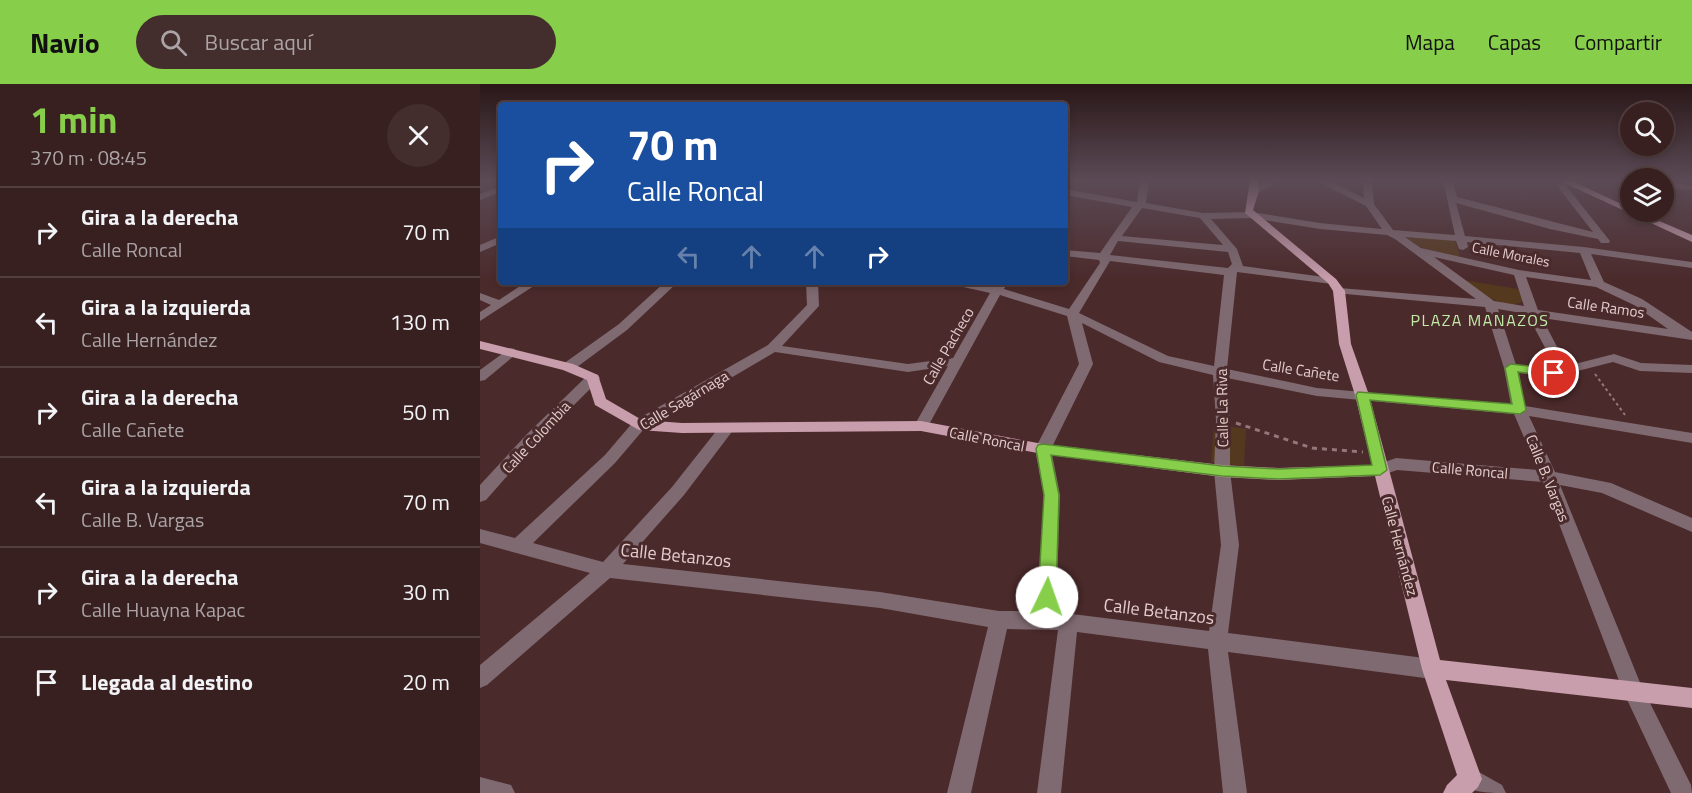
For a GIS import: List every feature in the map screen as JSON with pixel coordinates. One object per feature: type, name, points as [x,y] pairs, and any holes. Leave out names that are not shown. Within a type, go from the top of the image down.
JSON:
[{"type":"main road","points":[[1251,215],[1336,286]]},
{"type":"main road","points":[[1655,222],[1692,239]]},
{"type":"main road","name":"Calle Hernández","points":[[1336,286],[1345,344],[1362,395],[1462,786]]},
{"type":"main road","points":[[480,345],[568,367],[593,378]]},
{"type":"main road","name":"Calle Roncal","points":[[593,378],[600,402],[639,424],[682,429],[921,426],[1043,449],[1222,471],[1279,474],[1378,461]]},
{"type":"main road","name":"Calle Betanzos","points":[[1432,669],[1692,698]]},
{"type":"street","points":[[1046,620],[1052,495],[1043,449],[1086,363],[1072,314],[1105,262],[1103,257],[1132,213]]},
{"type":"street","points":[[1188,213],[1203,216],[1251,215],[1320,226],[1584,250],[1692,265]]},
{"type":"street","points":[[1376,213],[1391,234],[1490,304]]},
{"type":"street","points":[[1453,213],[1469,261]]},
{"type":"street","points":[[1504,213],[1602,237]]},
{"type":"street","points":[[1583,213],[1614,254]]},
{"type":"street","points":[[1203,216],[1232,249]]},
{"type":"street","points":[[1115,238],[1232,249]]},
{"type":"street","points":[[480,249],[498,240]]},
{"type":"street","name":"Calle La Riva","points":[[1232,249],[1238,265],[1233,270],[1220,372],[1223,420],[1222,471],[1230,545],[1217,641],[1235,793]]},
{"type":"street","points":[[1584,250],[1599,284]]},
{"type":"street","name":"Calle Morales","points":[[1416,251],[1519,273],[1599,284]]},
{"type":"street","name":"Calle Ramos","points":[[1068,253],[1233,270],[1299,274],[1336,286],[1490,304],[1686,337]]},
{"type":"street","points":[[1519,273],[1533,312],[1563,370]]},
{"type":"street","name":"Calle Ramos","points":[[1599,284],[1638,302],[1686,337]]},
{"type":"street","points":[[480,317],[529,285]]},
{"type":"street","points":[[568,367],[623,327],[669,285]]},
{"type":"street","name":"Calle Sagárnaga","points":[[518,546],[610,459],[639,424],[773,348],[813,306],[812,285]]},
{"type":"street","name":"Calle Cañete","points":[[982,285],[1000,287],[1072,314],[1164,359],[1220,372],[1317,392],[1520,410],[1692,438]]},
{"type":"street","name":"Calle Pacheco","points":[[921,426],[1000,287]]},
{"type":"street","points":[[480,296],[500,304]]},
{"type":"street","name":"Calle B. Vargas","points":[[1490,304],[1511,368],[1520,410],[1549,477],[1633,691],[1683,793]]},
{"type":"street","points":[[773,348],[908,368],[958,361]]},
{"type":"street","points":[[480,377],[510,352]]},
{"type":"street","points":[[1511,368],[1554,373],[1614,358],[1640,367],[1692,369]]},
{"type":"street","name":"Calle Colombia","points":[[480,496],[532,438],[593,378]]},
{"type":"street","points":[[480,678],[607,570],[678,491],[726,429]]},
{"type":"street","name":"Calle Roncal","points":[[1378,461],[1549,477],[1605,487],[1692,525]]},
{"type":"street","name":"Calle Betanzos","points":[[480,536],[607,570],[880,600],[999,620],[1046,620],[1086,624],[1432,669]]},
{"type":"street","points":[[959,793],[999,620]]},
{"type":"street","points":[[1049,793],[1068,624]]},
{"type":"street","name":"Calle Hernández","points":[[1462,786],[1494,793]]},
{"type":"street","points":[[480,789],[503,793]]},
{"type":"path","points":[[1589,366],[1624,413],[1630,427]]},
{"type":"path","points":[[1223,420],[1312,448],[1378,461]]},
{"type":"shaded area","points":[[1405,237],[1451,239],[1455,241],[1460,255],[1457,257],[1423,248]]},
{"type":"shaded area","points":[[1463,280],[1518,289],[1524,301],[1516,304],[1500,302]]},
{"type":"shaded area","points":[[1214,424],[1246,429],[1244,466],[1211,462]]},
{"type":"district","name":"PLAZA MANAZOS","points":[[1480,320]]},
{"type":"route","points":[[1047,597],[1052,495],[1043,449],[1222,471],[1279,474],[1380,470],[1362,395],[1520,410],[1511,368],[1554,373]]}]
